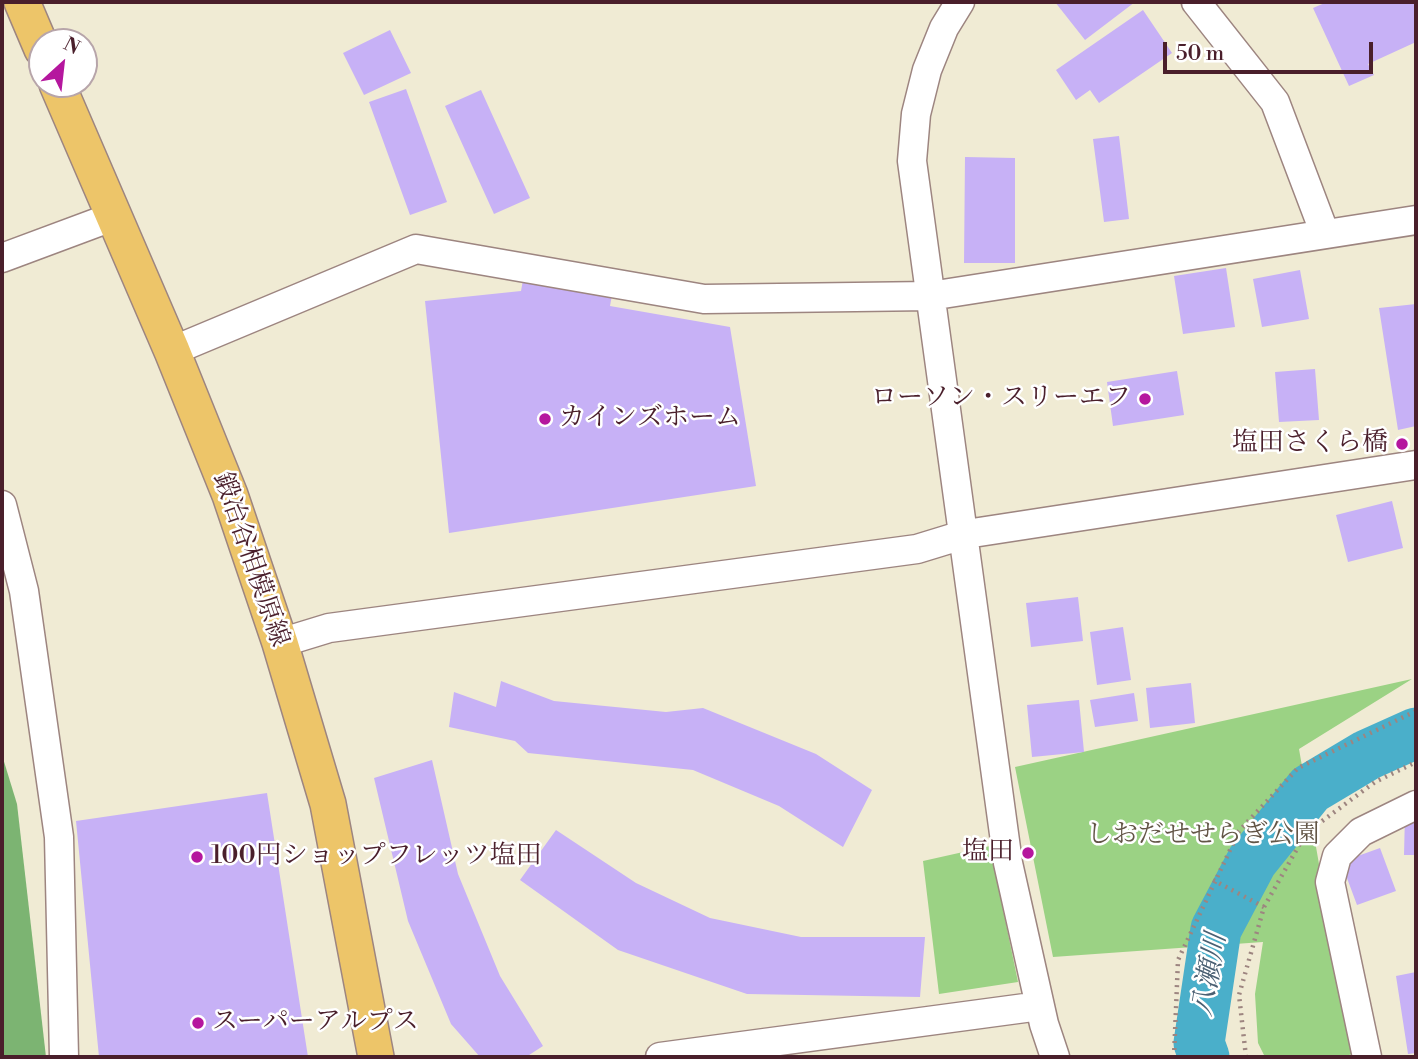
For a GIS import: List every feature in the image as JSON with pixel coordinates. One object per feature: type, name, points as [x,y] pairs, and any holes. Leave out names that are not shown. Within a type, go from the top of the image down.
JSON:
[{"type":"main road","points":[[22,2],[33,28]]},
{"type":"main road","name":"鍛冶谷相模原線","points":[[63,98],[172,351],[230,495],[280,643],[328,804],[376,1057]]},
{"type":"street","points":[[960,2],[944,28],[927,70],[916,114],[912,161],[1008,863],[1040,1006],[1055,1057]]},
{"type":"street","points":[[1196,2],[1275,102],[1325,234]]},
{"type":"street","points":[[2,258],[112,217]]},
{"type":"street","points":[[172,351],[416,249],[704,299],[930,296],[1416,220]]},
{"type":"street","points":[[280,643],[329,628],[917,549],[965,534],[1416,465]]},
{"type":"street","points":[[2,505],[24,591],[60,837],[64,1057]]},
{"type":"street","points":[[1367,1057],[1330,882],[1337,856],[1361,832],[1416,805]]},
{"type":"street","points":[[660,1057],[826,1046],[1040,1006]]},
{"type":"path","points":[[1174,1057],[1178,960],[1213,880],[1239,831],[1298,768],[1416,711]]},
{"type":"path","points":[[1246,1057],[1239,995],[1264,907],[1306,833],[1375,782],[1416,762]]},
{"type":"path","points":[[1213,880],[1264,907]]},
{"type":"green space","name":"しおだせせらぎ公園","points":[[1412,679],[1299,749],[1352,1054],[1343,1057],[1265,1057],[1258,1043],[1255,994],[1263,942],[1053,957],[1015,767]]},
{"type":"green space","points":[[2,755],[17,804],[46,1057],[2,1057]]},
{"type":"green space","points":[[990,846],[1018,982],[939,994],[923,861]]},
{"type":"building","points":[[1055,2],[1135,2],[1085,40]]},
{"type":"building","points":[[1327,2],[1416,2],[1416,42],[1368,64],[1374,75],[1349,86],[1313,8]]},
{"type":"building","points":[[1143,10],[1172,53],[1099,103],[1090,90],[1076,100],[1056,70]]},
{"type":"building","points":[[390,30],[411,73],[364,95],[343,53]]},
{"type":"building","points":[[406,89],[447,202],[410,215],[369,102]]},
{"type":"building","points":[[481,90],[530,198],[494,214],[445,106]]},
{"type":"building","points":[[1119,136],[1129,219],[1104,222],[1093,139]]},
{"type":"building","points":[[965,157],[1015,158],[1015,263],[964,263]]},
{"type":"building","points":[[1226,268],[1235,327],[1183,334],[1174,276]]},
{"type":"building","points":[[525,269],[614,284],[610,306],[730,327],[756,486],[449,533],[425,301],[521,291]]},
{"type":"building","points":[[1300,270],[1309,319],[1262,327],[1253,279]]},
{"type":"building","points":[[1416,304],[1416,426],[1398,430],[1379,308]]},
{"type":"building","points":[[1315,369],[1319,420],[1279,422],[1275,372]]},
{"type":"building","name":"ローソン・スリーエフ","points":[[1177,371],[1184,415],[1113,426],[1107,382]]},
{"type":"building","points":[[1392,501],[1403,548],[1348,562],[1336,515]]},
{"type":"building","points":[[1078,597],[1083,641],[1031,647],[1026,603]]},
{"type":"building","points":[[1123,627],[1131,680],[1097,685],[1090,632]]},
{"type":"building","points":[[501,681],[554,701],[666,712],[703,708],[816,754],[872,790],[843,847],[779,806],[693,770],[528,753],[515,741],[449,727],[454,692],[496,707]]},
{"type":"building","points":[[1191,683],[1195,723],[1150,728],[1146,688]]},
{"type":"building","points":[[1134,693],[1138,721],[1095,727],[1090,700]]},
{"type":"building","points":[[1079,700],[1084,752],[1032,757],[1027,705]]},
{"type":"building","points":[[432,760],[458,874],[500,976],[543,1046],[526,1057],[480,1057],[451,1024],[408,921],[374,778]]},
{"type":"building","points":[[267,793],[308,1057],[99,1057],[76,821]]},
{"type":"building","points":[[1405,814],[1416,814],[1416,855],[1404,855]]},
{"type":"building","points":[[556,830],[636,883],[710,918],[801,937],[925,937],[920,997],[747,994],[618,950],[520,880]]},
{"type":"building","points":[[1380,848],[1396,891],[1357,905],[1341,862]]},
{"type":"building","points":[[1416,972],[1416,1053],[1408,1054],[1396,976]]},
{"type":"waterway","name":"八瀬川","points":[[1204,1057],[1199,1043],[1216,929],[1252,861],[1310,789],[1367,755],[1416,733]]},
{"type":"place","name":"ローソン・スリーエフ","points":[[1145,399]]},
{"type":"place","name":"カインズホーム","points":[[545,419]]},
{"type":"place","name":"塩田さくら橋","points":[[1402,444]]},
{"type":"place","name":"塩田","points":[[1028,853]]},
{"type":"place","name":"100円ショップフレッツ塩田","points":[[197,857]]},
{"type":"place","name":"スーパーアルプス","points":[[198,1023]]}]
